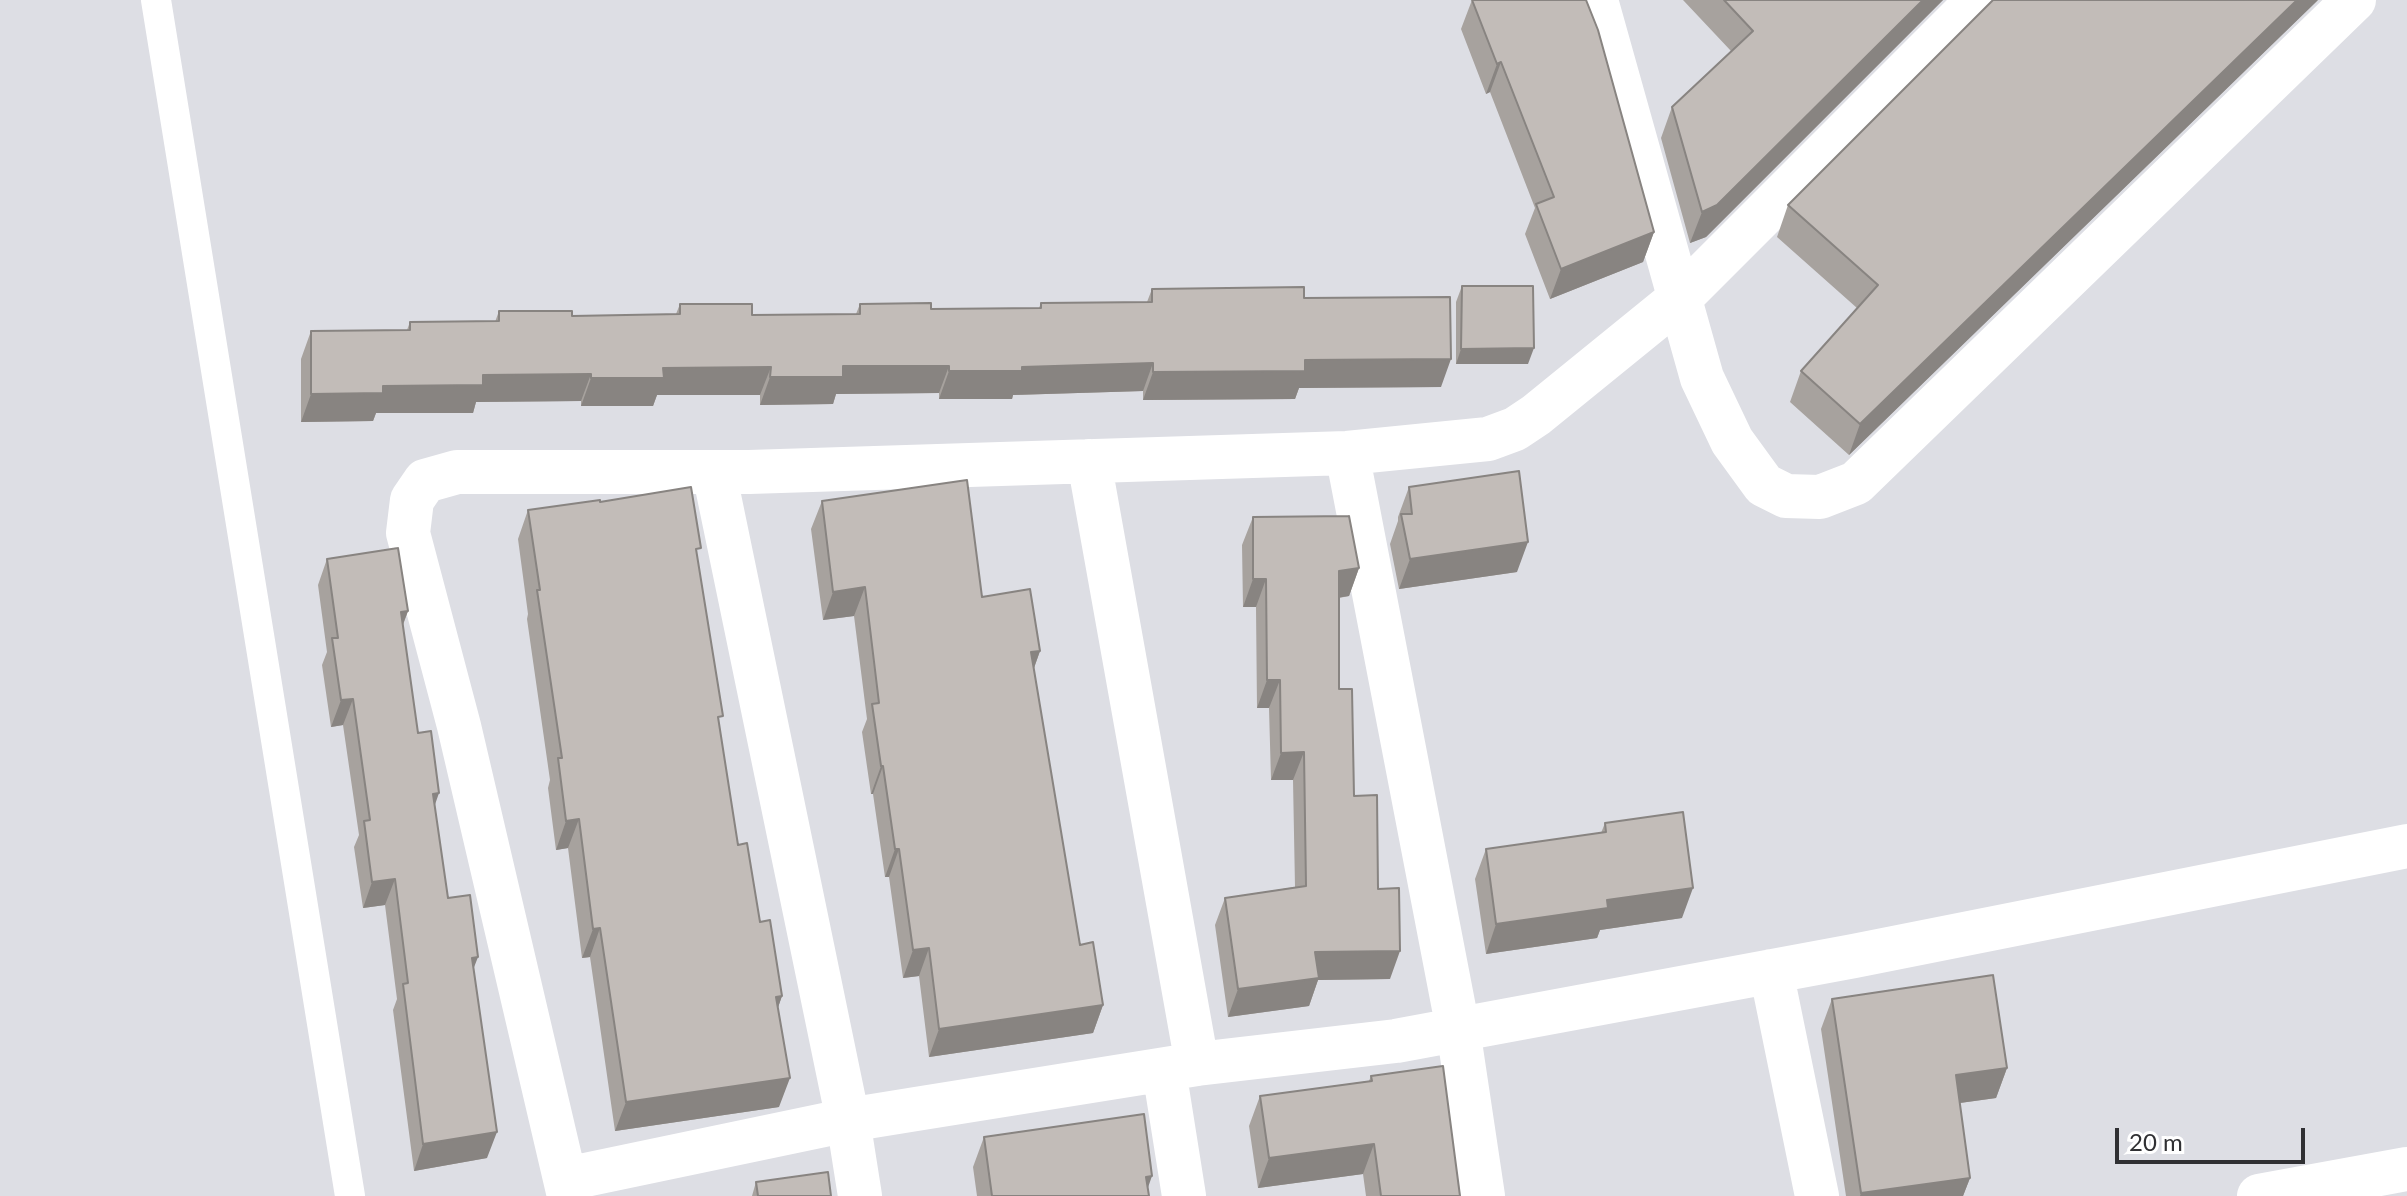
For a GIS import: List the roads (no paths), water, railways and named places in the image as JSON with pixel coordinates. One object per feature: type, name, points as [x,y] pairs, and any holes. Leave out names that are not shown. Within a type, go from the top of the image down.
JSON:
[{"type":"street","points":[[1596,0],[1702,378],[1732,441],[1764,485],[1786,496],[1820,497],[1856,483],[2354,0]]},
{"type":"street","points":[[1978,0],[1680,298],[1584,378],[1515,429],[1488,439],[1347,453],[714,472],[457,472],[425,481],[412,500],[408,533],[459,726],[568,1188],[848,1120],[1180,1067],[1396,1041],[2407,846]]},
{"type":"street","points":[[1347,453],[1458,1029],[1483,1196]]},
{"type":"street","points":[[1089,461],[1180,1067],[1184,1196]]},
{"type":"street","points":[[714,472],[848,1120],[860,1196]]},
{"type":"street","points":[[1771,971],[1817,1196]]},
{"type":"street","points":[[2259,1196],[2407,1169]]},
{"type":"lane","points":[[156,0],[350,1196]]}]
